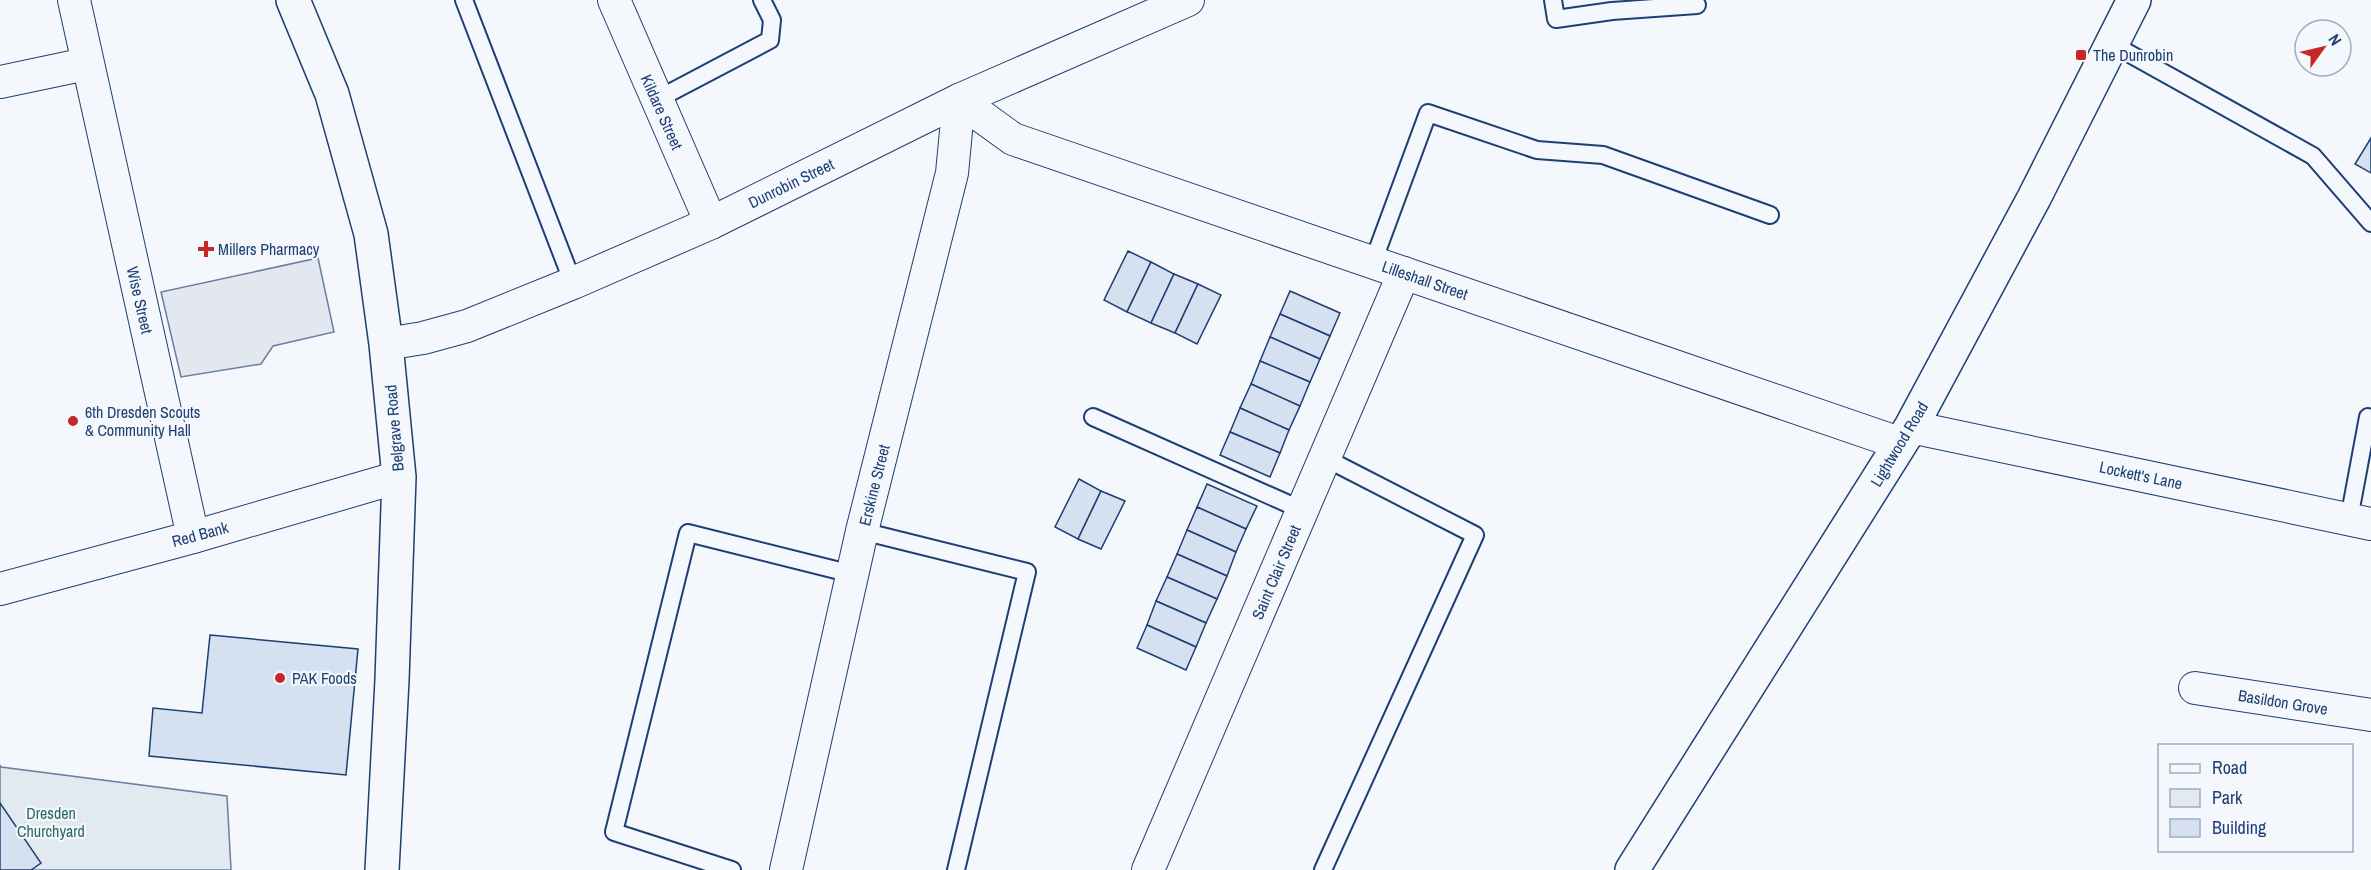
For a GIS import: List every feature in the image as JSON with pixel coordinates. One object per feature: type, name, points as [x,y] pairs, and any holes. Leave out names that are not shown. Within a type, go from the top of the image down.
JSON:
[{"type":"main road","name":"Belgrave Road","points":[[293,0],[332,94],[371,234],[386,344],[399,477],[382,870]]},
{"type":"main road","name":"Lightwood Road","points":[[1632,870],[1905,435],[2034,198],[2134,0]]},
{"type":"street","name":"Wise Street","points":[[74,0],[86,64],[193,537]]},
{"type":"street","name":"Kildare Street","points":[[614,0],[711,223]]},
{"type":"street","name":"Dunrobin Street","points":[[386,344],[423,338],[467,326],[573,283],[711,223],[959,100],[1188,0]]},
{"type":"street","points":[[0,82],[86,64]]},
{"type":"street","name":"Lilleshall Street","points":[[959,100],[1013,139],[1404,273],[1905,435]]},
{"type":"street","name":"Erskine Street","points":[[786,870],[862,531],[952,173],[959,100]]},
{"type":"street","name":"Saint Clair Street","points":[[1148,870],[1404,273]]},
{"type":"street","name":"Lockett's Lane","points":[[1905,435],[2360,521]]},
{"type":"street","name":"Red Bank","points":[[0,589],[193,537],[399,477]]},
{"type":"street","name":"Basildon Grove","points":[[2195,688],[2371,716]]},
{"type":"lane","points":[[464,0],[573,283]]},
{"type":"lane","points":[[656,100],[770,40],[772,20],[762,0]]},
{"type":"lane","points":[[1553,0],[1556,19],[1612,11],[1697,5]]},
{"type":"lane","points":[[2112,44],[2313,156],[2371,222]]},
{"type":"lane","points":[[1373,262],[1428,113],[1538,150],[1604,155],[1770,215]]},
{"type":"lane","points":[[1093,417],[1302,510]]},
{"type":"lane","points":[[2360,521],[2368,417]]},
{"type":"lane","points":[[1323,870],[1475,535],[1325,458]]},
{"type":"lane","points":[[862,531],[1027,572],[956,870]]},
{"type":"lane","points":[[732,870],[614,832],[688,533],[852,574]]},
{"type":"green space","name":"Dresden Churchyard","points":[[0,765],[1,767],[227,796],[231,870],[0,870]]},
{"type":"shaded area","points":[[318,258],[334,332],[273,346],[261,364],[181,377],[161,292]]},
{"type":"building","points":[[2371,138],[2371,173],[2355,164]]},
{"type":"building","points":[[1128,251],[1151,262],[1127,312],[1104,300]]},
{"type":"building","points":[[1151,262],[1174,274],[1151,323],[1127,312]]},
{"type":"building","points":[[1174,274],[1198,284],[1175,333],[1151,323]]},
{"type":"building","points":[[1198,284],[1221,295],[1197,344],[1175,333]]},
{"type":"building","points":[[1290,291],[1340,313],[1330,336],[1280,314]]},
{"type":"building","points":[[1280,314],[1330,336],[1320,359],[1270,337]]},
{"type":"building","points":[[1270,337],[1320,359],[1310,382],[1260,361]]},
{"type":"building","points":[[1260,361],[1310,382],[1300,406],[1251,384]]},
{"type":"building","points":[[1251,384],[1300,406],[1289,430],[1240,408]]},
{"type":"building","points":[[1240,408],[1289,430],[1280,453],[1230,432]]},
{"type":"building","points":[[1230,432],[1280,453],[1270,477],[1220,455]]},
{"type":"building","points":[[1079,479],[1101,491],[1078,539],[1055,527]]},
{"type":"building","points":[[1207,484],[1257,506],[1246,529],[1197,507]]},
{"type":"building","points":[[1101,491],[1125,501],[1101,549],[1078,539]]},
{"type":"building","points":[[1197,507],[1246,529],[1236,552],[1187,530]]},
{"type":"building","points":[[1187,530],[1236,552],[1227,576],[1177,554]]},
{"type":"building","points":[[1177,554],[1227,576],[1217,599],[1167,577]]},
{"type":"building","points":[[1167,577],[1217,599],[1206,623],[1156,601]]},
{"type":"building","points":[[1156,601],[1206,623],[1196,647],[1147,625]]},
{"type":"building","points":[[1147,625],[1196,647],[1186,670],[1137,648]]},
{"type":"building","name":"PAK Foods","points":[[210,635],[358,649],[346,775],[149,756],[153,708],[202,713]]},
{"type":"building","points":[[0,803],[41,863],[31,870],[0,870]]},
{"type":"place","name":"The Dunrobin","points":[[2081,55]]},
{"type":"place","name":"Millers Pharmacy","points":[[206,249]]},
{"type":"place","name":"6th Dresden Scouts & Community Hall","points":[[73,421]]},
{"type":"place","name":"PAK Foods","points":[[280,678]]}]
